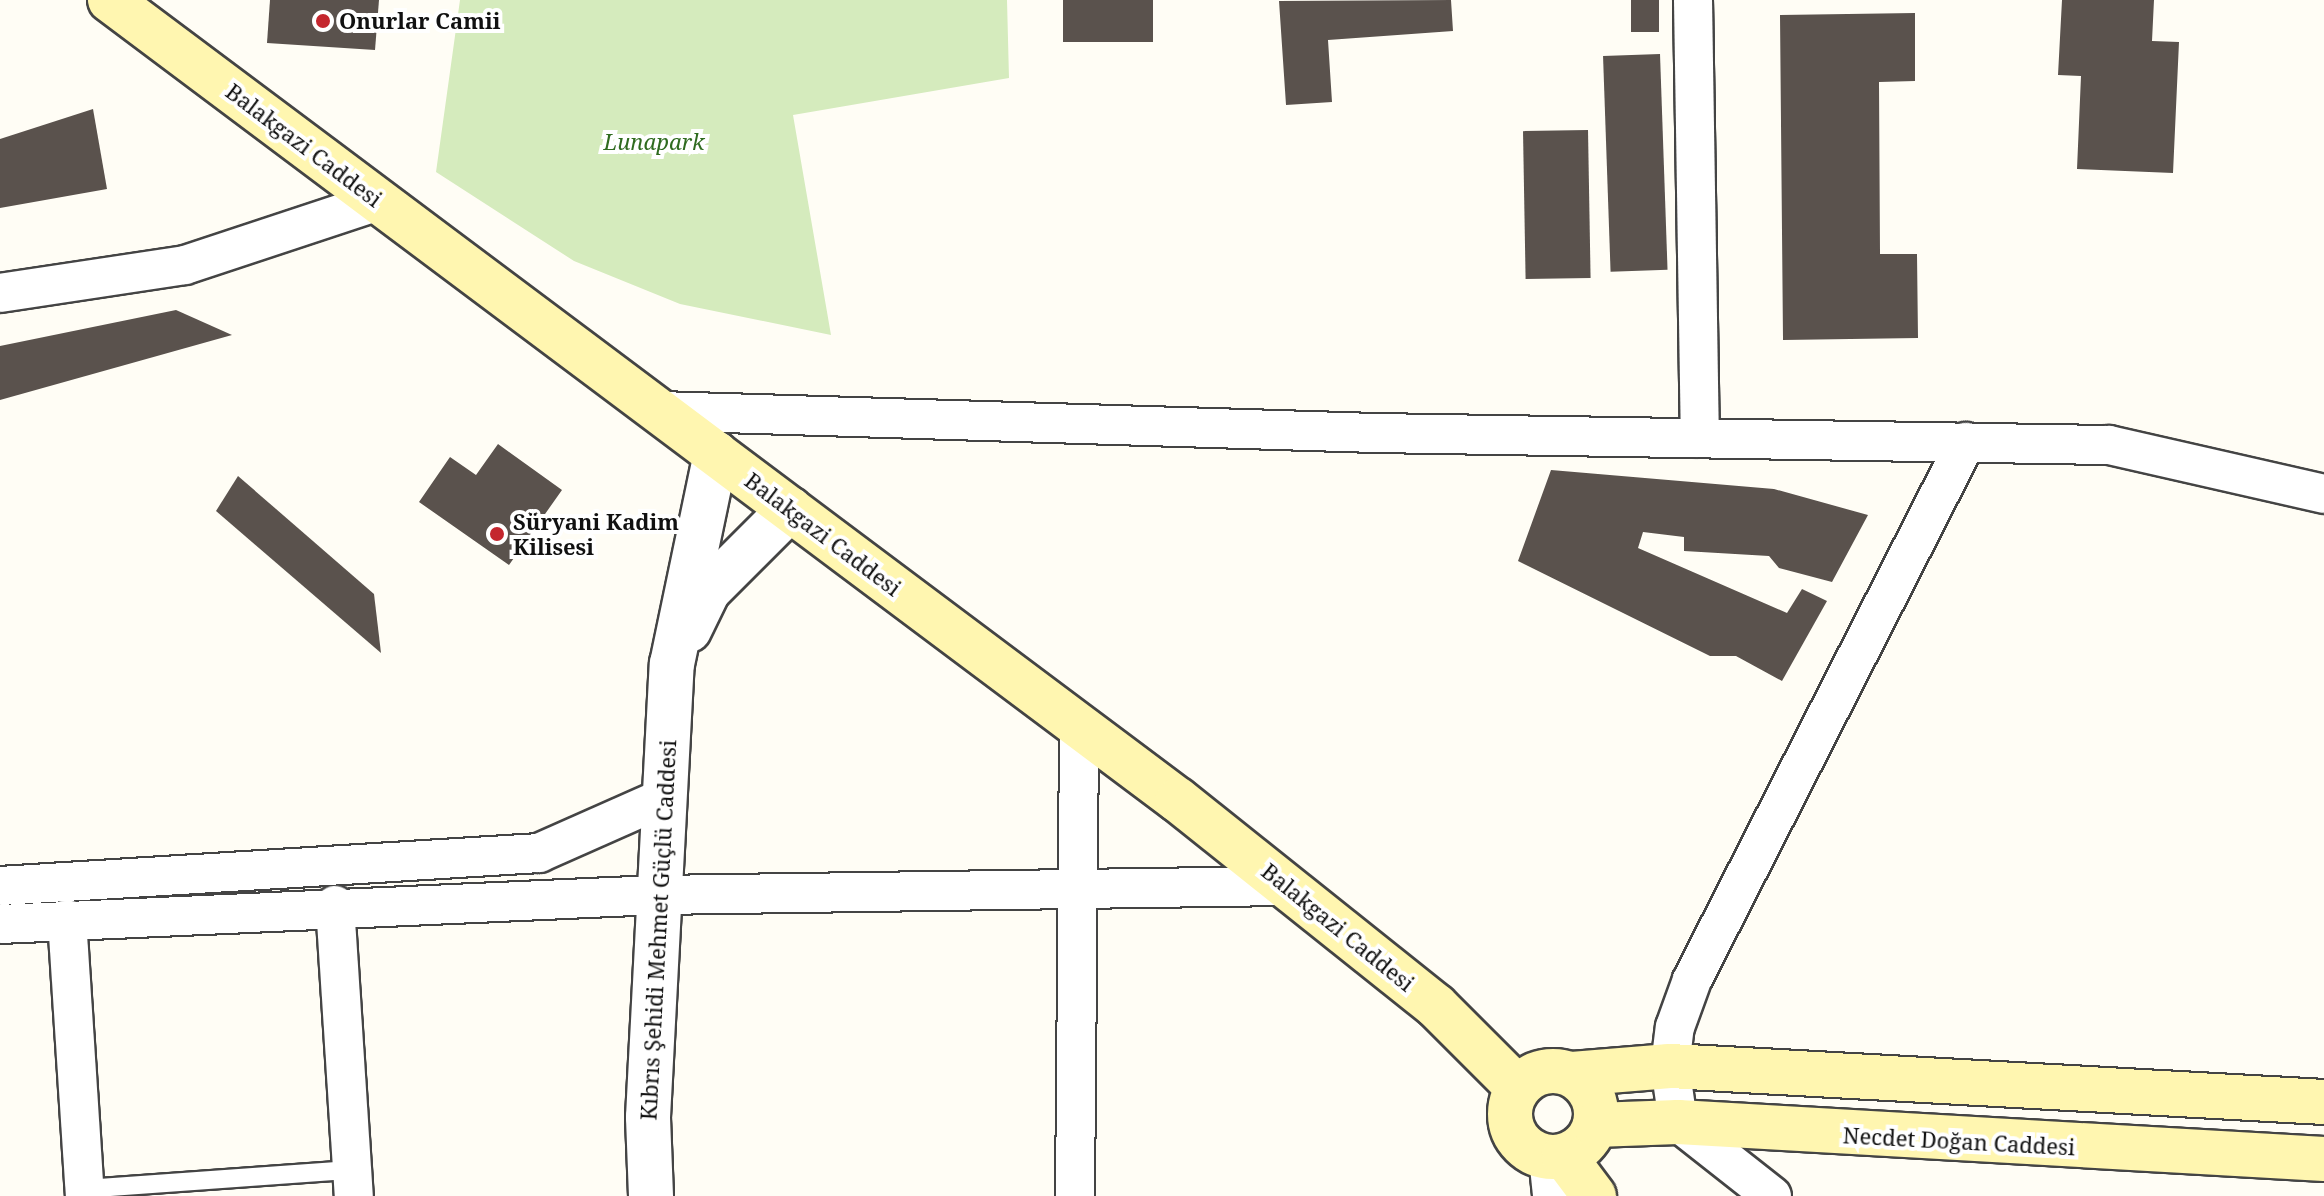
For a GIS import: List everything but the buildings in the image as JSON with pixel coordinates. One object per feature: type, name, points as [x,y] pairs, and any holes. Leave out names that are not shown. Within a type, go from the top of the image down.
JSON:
[{"type":"main road","name":"Balakgazi Caddesi","points":[[110,0],[1079,725],[1436,1006],[1518,1088]]},
{"type":"main road","points":[[1594,1196],[1522,1144],[1514,1131],[1510,1117],[1518,1088],[1543,1071],[1572,1074],[1670,1066],[2324,1102]]},
{"type":"main road","points":[[1555,1170],[1578,1150],[1595,1125],[1593,1096],[1572,1074]]},
{"type":"main road","name":"Necdet Doğan Caddesi","points":[[1595,1125],[1678,1122],[2324,1159]]},
{"type":"street","points":[[1693,0],[1700,438]]},
{"type":"street","points":[[0,293],[185,265],[379,201]]},
{"type":"street","points":[[659,411],[1700,438],[2109,445],[2324,494]]},
{"type":"street","points":[[1772,1196],[1678,1122],[1670,1066],[1675,1027],[1692,980],[1966,442]]},
{"type":"street","points":[[672,664],[716,454]]},
{"type":"street","points":[[672,664],[708,591],[790,509]]},
{"type":"street","name":"Kıbrıs Şehidi Mehmet Güçlü Caddesi","points":[[651,1196],[656,895],[672,664]]},
{"type":"street","points":[[1075,1196],[1079,725]]},
{"type":"street","points":[[0,886],[539,853],[663,798]]},
{"type":"street","points":[[0,924],[335,905],[656,895],[1287,886]]},
{"type":"street","points":[[335,905],[353,1183]]},
{"type":"street","points":[[67,919],[85,1192]]},
{"type":"lane","points":[[85,1192],[353,1183]]},
{"type":"green space","name":"Lunapark","points":[[460,0],[1007,0],[1009,78],[793,115],[831,335],[680,304],[574,261],[436,172]]},
{"type":"place","name":"Onurlar Camii","points":[[323,21]]},
{"type":"place","name":"Süryani Kadim Kilisesi","points":[[497,534]]}]
